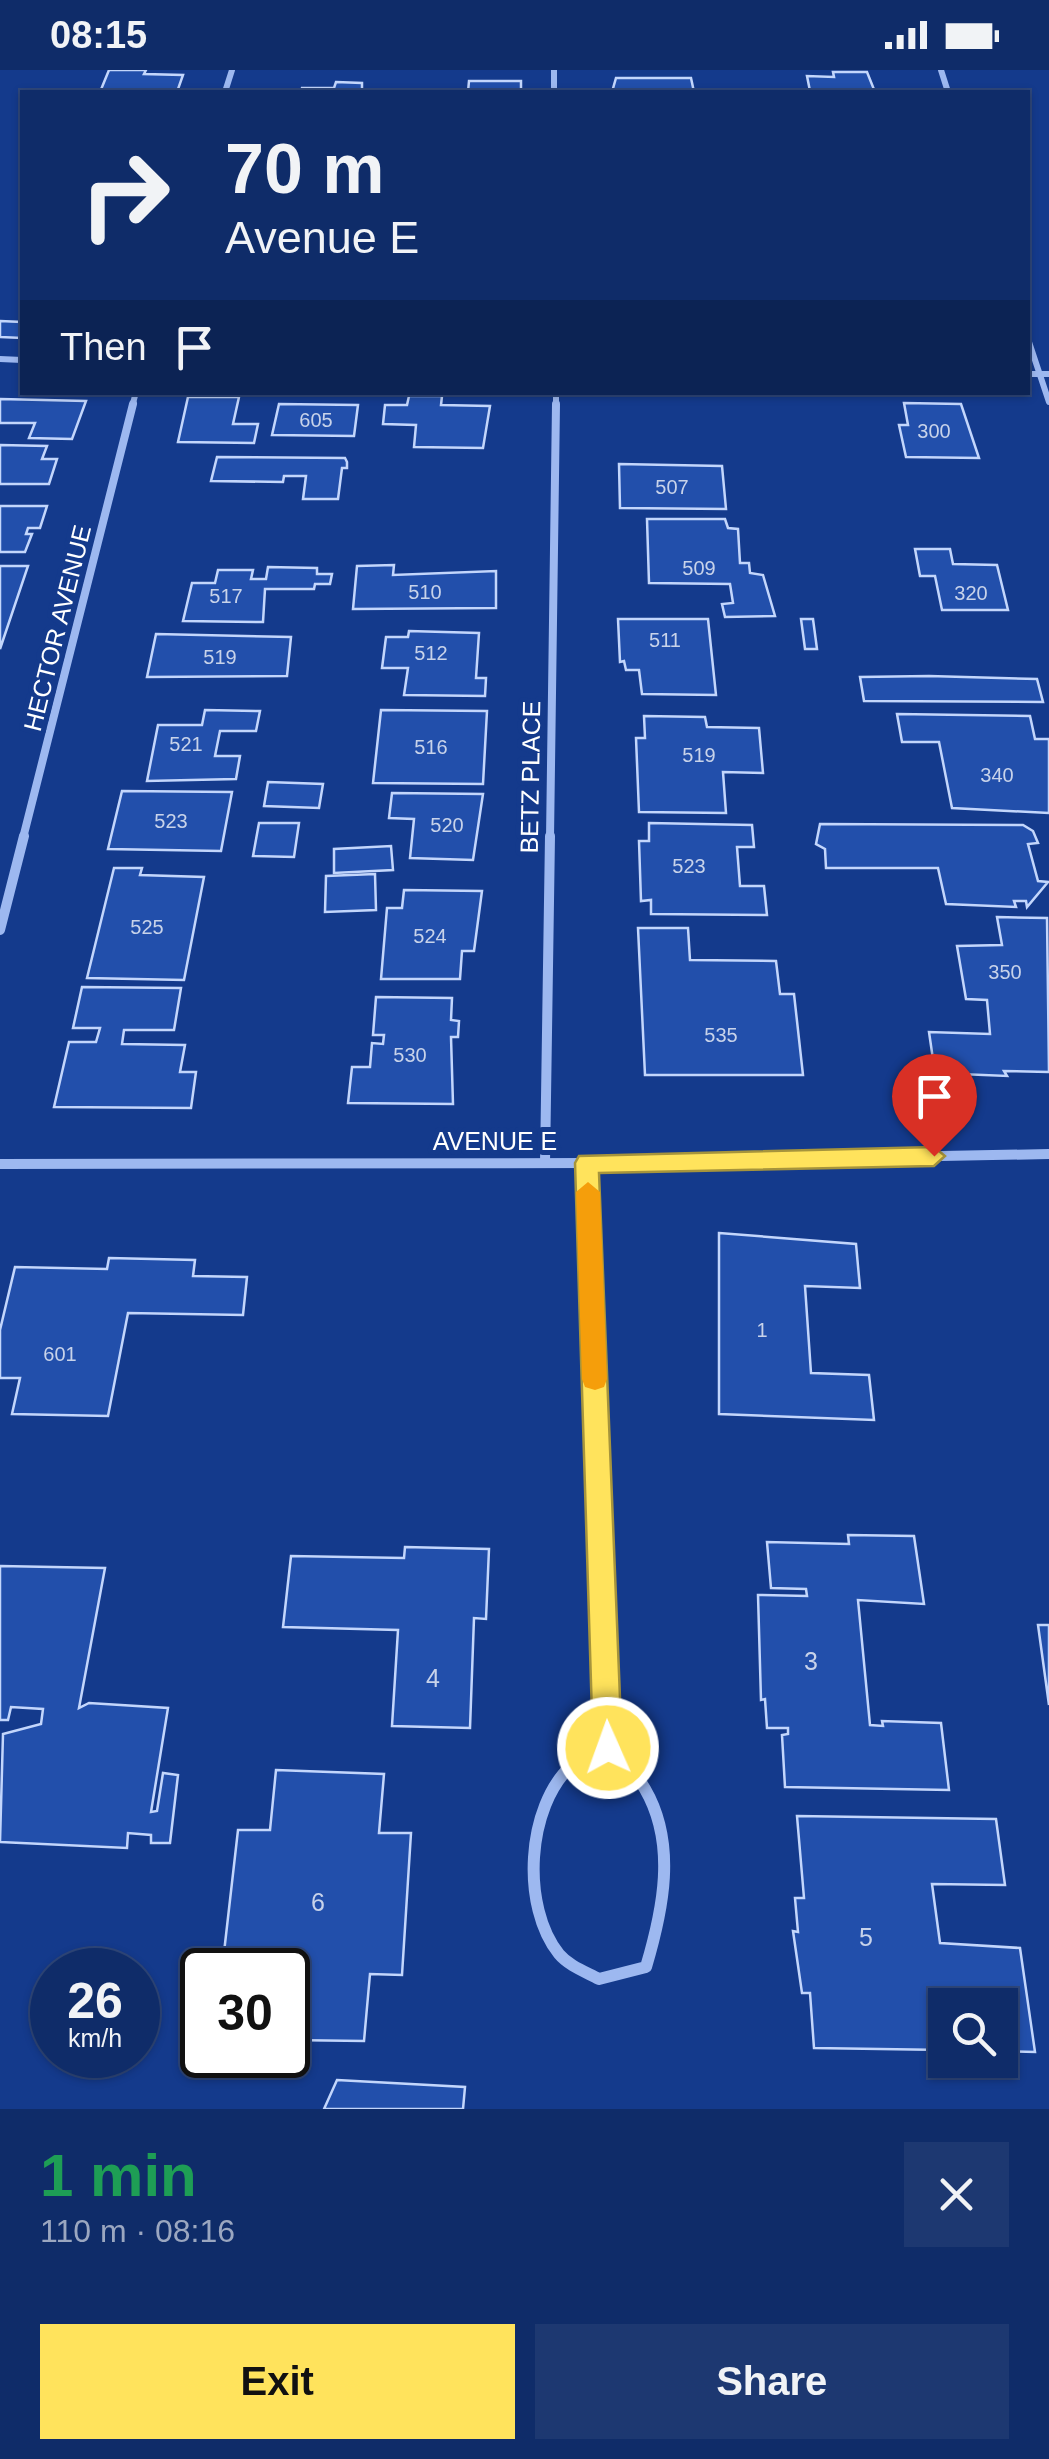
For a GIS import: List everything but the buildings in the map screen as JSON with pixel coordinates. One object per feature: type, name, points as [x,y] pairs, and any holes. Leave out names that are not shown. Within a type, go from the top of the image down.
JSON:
[{"type":"street","points":[[1030,345],[1049,402]]},
{"type":"street","points":[[1030,374],[1049,374]]},
{"type":"street","name":"HECTOR AVENUE","points":[[0,930],[135,395]]},
{"type":"street","name":"BETZ PLACE","points":[[545,1163],[556,395]]},
{"type":"street","name":"AVENUE E","points":[[0,1164],[587,1163],[1049,1154]]},
{"type":"street","points":[[587,1163],[608,1748],[645,1789],[662,1836],[664,1911],[646,1967],[599,1980],[561,1958],[538,1918],[536,1850],[548,1799],[572,1765],[608,1748]]},
{"type":"slow traffic","points":[[588,1192],[595,1379]]},
{"type":"route","points":[[608,1748],[587,1163],[934,1156]]}]
